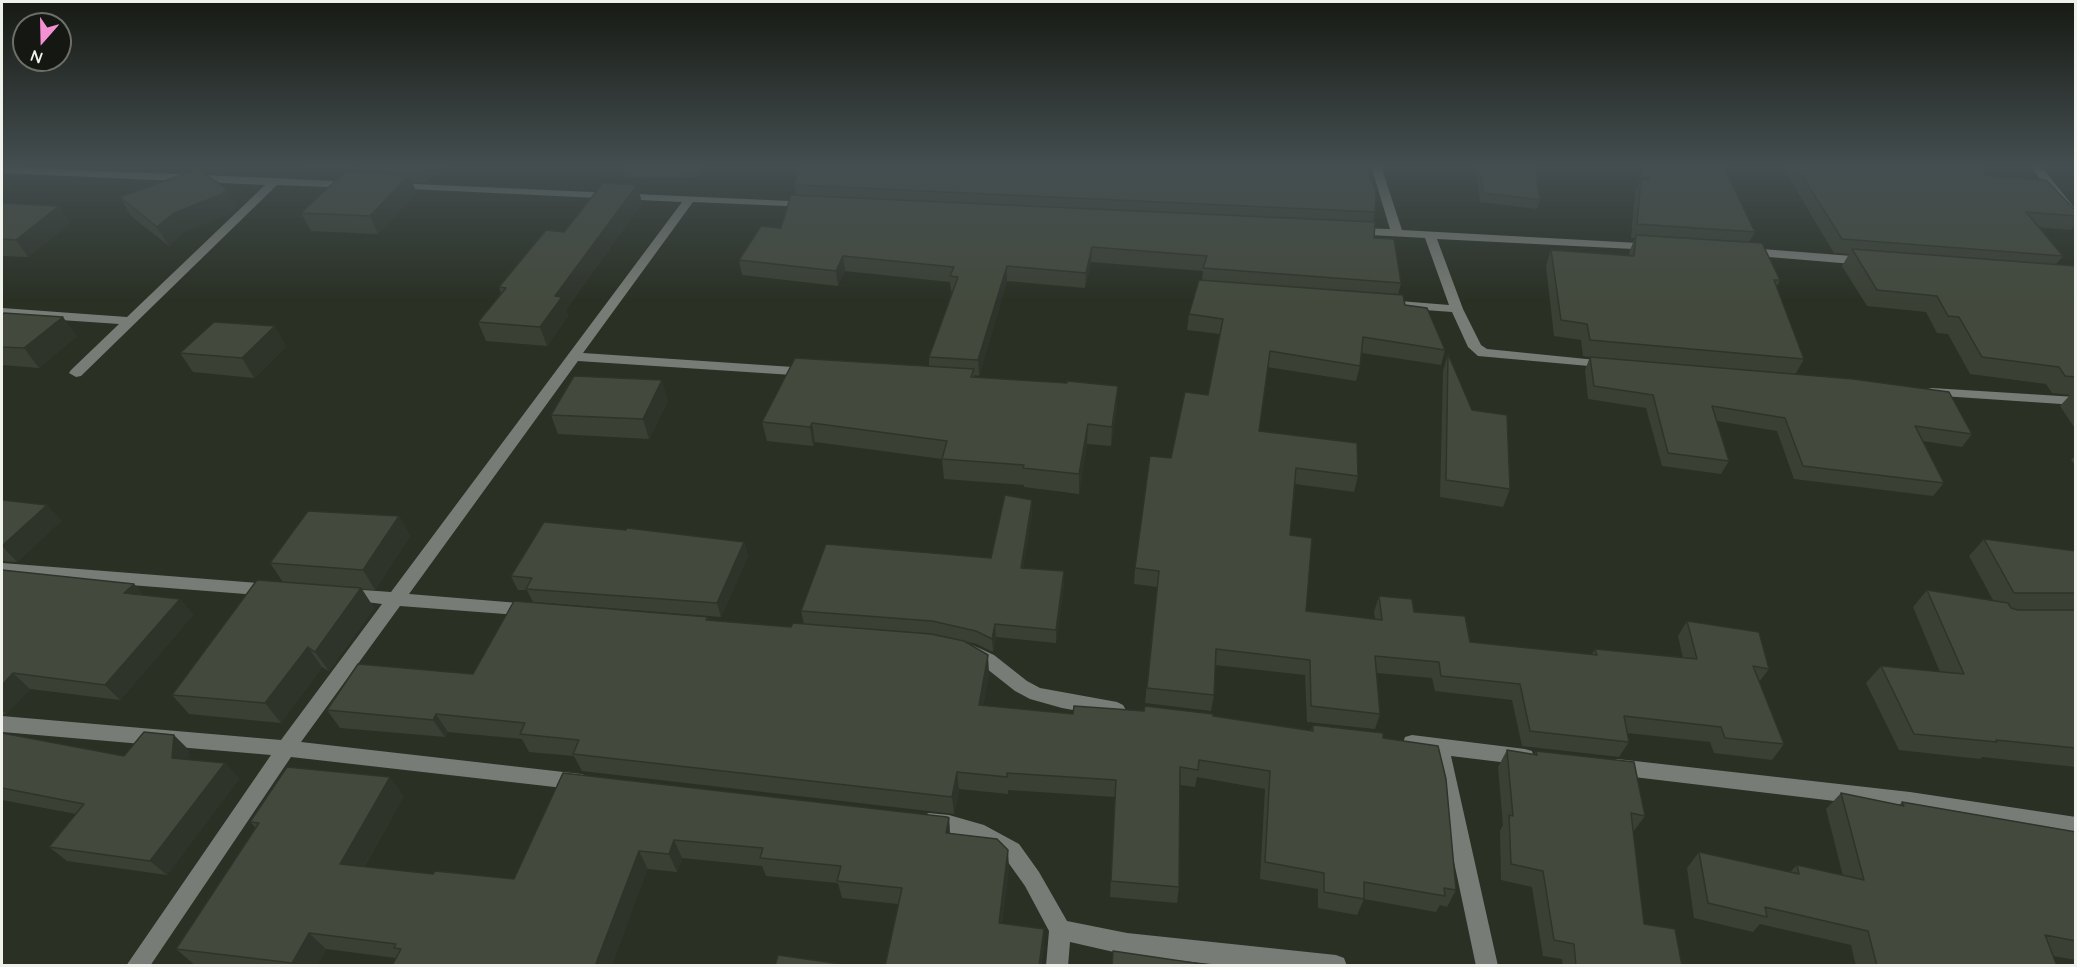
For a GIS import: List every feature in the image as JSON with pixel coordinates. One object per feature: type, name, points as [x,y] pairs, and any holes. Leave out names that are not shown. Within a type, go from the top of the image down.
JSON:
[{"type":"street","points":[[76,373],[244,211]]},
{"type":"street","points":[[137,966],[286,748],[681,211]]},
{"type":"street","points":[[1390,211],[1397,233]]},
{"type":"street","points":[[1338,230],[1664,246]]},
{"type":"street","points":[[1429,234],[1474,347],[1483,353],[1618,366]]},
{"type":"street","points":[[1734,251],[1873,261]]},
{"type":"street","points":[[1376,303],[1457,309]]},
{"type":"street","points":[[2,312],[129,321]]},
{"type":"street","points":[[574,357],[818,372]]},
{"type":"street","points":[[1920,392],[2076,401]]},
{"type":"street","points":[[2,569],[292,591]]},
{"type":"street","points":[[338,595],[552,612]]},
{"type":"street","points":[[952,647],[970,651],[988,660],[1021,686],[1036,694],[1072,703],[1138,712]]},
{"type":"street","points":[[2,723],[286,748],[605,785]]},
{"type":"street","points":[[1393,741],[1538,758]]},
{"type":"street","points":[[1439,746],[1488,966]]},
{"type":"street","points":[[1596,765],[1910,801],[2076,826]]},
{"type":"street","points":[[913,820],[949,824],[984,834],[1012,851],[1032,879],[1060,930],[1057,966]]},
{"type":"street","points":[[1060,930],[1126,944],[1336,966]]},
{"type":"building","points":[[2,211],[53,211],[16,240],[2,239]]},
{"type":"building","points":[[137,211],[179,211],[174,213],[157,227]]},
{"type":"building","points":[[303,211],[375,211],[370,216],[301,213]]},
{"type":"building","points":[[581,211],[618,211],[555,296],[562,297],[540,327],[478,322],[506,288],[499,287],[546,230],[564,232]]},
{"type":"building","points":[[786,211],[1140,211],[1375,222],[1374,238],[1394,239],[1401,283],[1203,268],[1207,256],[1092,247],[1086,273],[1007,266],[978,360],[929,357],[958,277],[950,276],[954,267],[843,256],[836,271],[739,260],[761,226],[781,228]]},
{"type":"building","points":[[1638,211],[1745,211],[1755,232],[1637,224]]},
{"type":"building","points":[[1824,211],[2076,211],[2076,216],[2026,212],[2063,256],[1842,239]]},
{"type":"building","points":[[1636,235],[1762,243],[1780,280],[1774,280],[1804,359],[1590,340],[1587,324],[1561,320],[1551,250],[1634,256]]},
{"type":"building","points":[[1852,249],[2076,266],[2076,377],[2065,376],[2059,367],[1982,357],[1959,317],[1948,316],[1937,296],[1877,290]]},
{"type":"building","points":[[1199,280],[1403,295],[1405,305],[1427,308],[1445,350],[1363,337],[1360,366],[1270,351],[1259,431],[1357,443],[1358,476],[1296,468],[1290,535],[1312,538],[1306,611],[1382,620],[1379,596],[1412,599],[1414,612],[1465,616],[1470,642],[1597,655],[1595,649],[1697,659],[1687,621],[1759,632],[1769,669],[1753,666],[1784,744],[1725,738],[1721,727],[1624,716],[1629,742],[1530,731],[1520,684],[1441,676],[1439,662],[1375,656],[1380,714],[1311,706],[1310,660],[1216,649],[1214,695],[1147,688],[1159,571],[1135,568],[1150,456],[1171,458],[1185,392],[1208,395],[1223,319],[1189,314]]},
{"type":"building","points":[[4,313],[63,317],[24,348],[2,347],[2,315]]},
{"type":"building","points":[[214,322],[275,326],[242,358],[180,353]]},
{"type":"building","points":[[1448,354],[1472,410],[1507,415],[1510,489],[1446,480]]},
{"type":"building","points":[[1590,357],[1853,379],[1949,392],[1972,434],[1915,426],[1944,483],[1803,466],[1785,418],[1712,406],[1729,461],[1668,453],[1653,395],[1594,386]]},
{"type":"building","points":[[795,358],[974,369],[971,377],[1067,383],[1067,381],[1118,386],[1112,427],[1088,424],[1079,474],[1023,468],[1024,465],[942,459],[947,441],[812,423],[810,427],[762,422]]},
{"type":"building","points":[[574,376],[662,380],[643,419],[551,415]]},
{"type":"building","points":[[1005,495],[1032,500],[1021,568],[1064,571],[1056,630],[995,624],[992,639],[976,631],[932,621],[801,611],[826,544],[991,558]]},
{"type":"building","points":[[2,500],[47,505],[2,546]]},
{"type":"building","points":[[308,511],[399,516],[363,570],[270,563]]},
{"type":"building","points":[[544,522],[626,530],[627,528],[744,542],[717,603],[526,589],[532,578],[511,576]]},
{"type":"building","points":[[1984,539],[2076,551],[2076,593],[2014,593]]},
{"type":"building","points":[[2,570],[134,584],[124,593],[180,599],[105,685],[13,673],[2,685]]},
{"type":"building","points":[[257,580],[361,588],[315,652],[308,647],[265,703],[172,695]]},
{"type":"building","points":[[1927,590],[2008,603],[2011,608],[2018,610],[2076,610],[2076,748],[1914,734],[1881,666],[1964,674]]},
{"type":"building","points":[[514,601],[708,617],[706,620],[791,627],[793,623],[931,634],[964,641],[988,655],[979,705],[1073,714],[1074,706],[1144,711],[1145,706],[1213,714],[1213,716],[1313,731],[1313,725],[1383,733],[1383,738],[1438,746],[1446,779],[1456,890],[1444,888],[1445,896],[1364,882],[1364,899],[1324,892],[1324,873],[1265,862],[1270,771],[1199,760],[1198,770],[1180,767],[1179,887],[1111,881],[1116,780],[1007,773],[1007,777],[957,772],[952,797],[573,754],[579,740],[520,734],[525,723],[436,714],[433,720],[327,710],[358,664],[473,674]]},
{"type":"building","points":[[144,732],[174,735],[172,758],[225,763],[150,861],[49,847],[84,804],[2,788],[2,733],[124,756]]},
{"type":"building","points":[[1507,750],[1537,755],[1536,751],[1634,762],[1645,816],[1631,813],[1644,924],[1675,929],[1682,966],[1576,966],[1574,944],[1554,940],[1543,871],[1511,864],[1509,815],[1513,816]]},
{"type":"building","points":[[287,767],[390,777],[340,864],[433,874],[435,871],[514,879],[563,773],[947,817],[949,818],[946,833],[997,839],[1008,850],[999,923],[1044,929],[1039,966],[885,966],[902,888],[837,881],[841,866],[760,858],[763,848],[674,840],[669,854],[639,851],[595,966],[392,966],[401,949],[394,948],[396,944],[309,933],[292,963],[176,949],[259,823],[250,822]]},
{"type":"building","points":[[1841,793],[1904,806],[1902,802],[2076,832],[2076,941],[2045,935],[2057,966],[1877,966],[1868,931],[1765,907],[1767,917],[1708,903],[1699,852],[1799,874],[1797,865],[1864,880]]},
{"type":"building","points":[[1113,951],[1208,965],[1208,966],[1112,966]]},
{"type":"building","points":[[778,955],[854,966],[775,966]]}]
